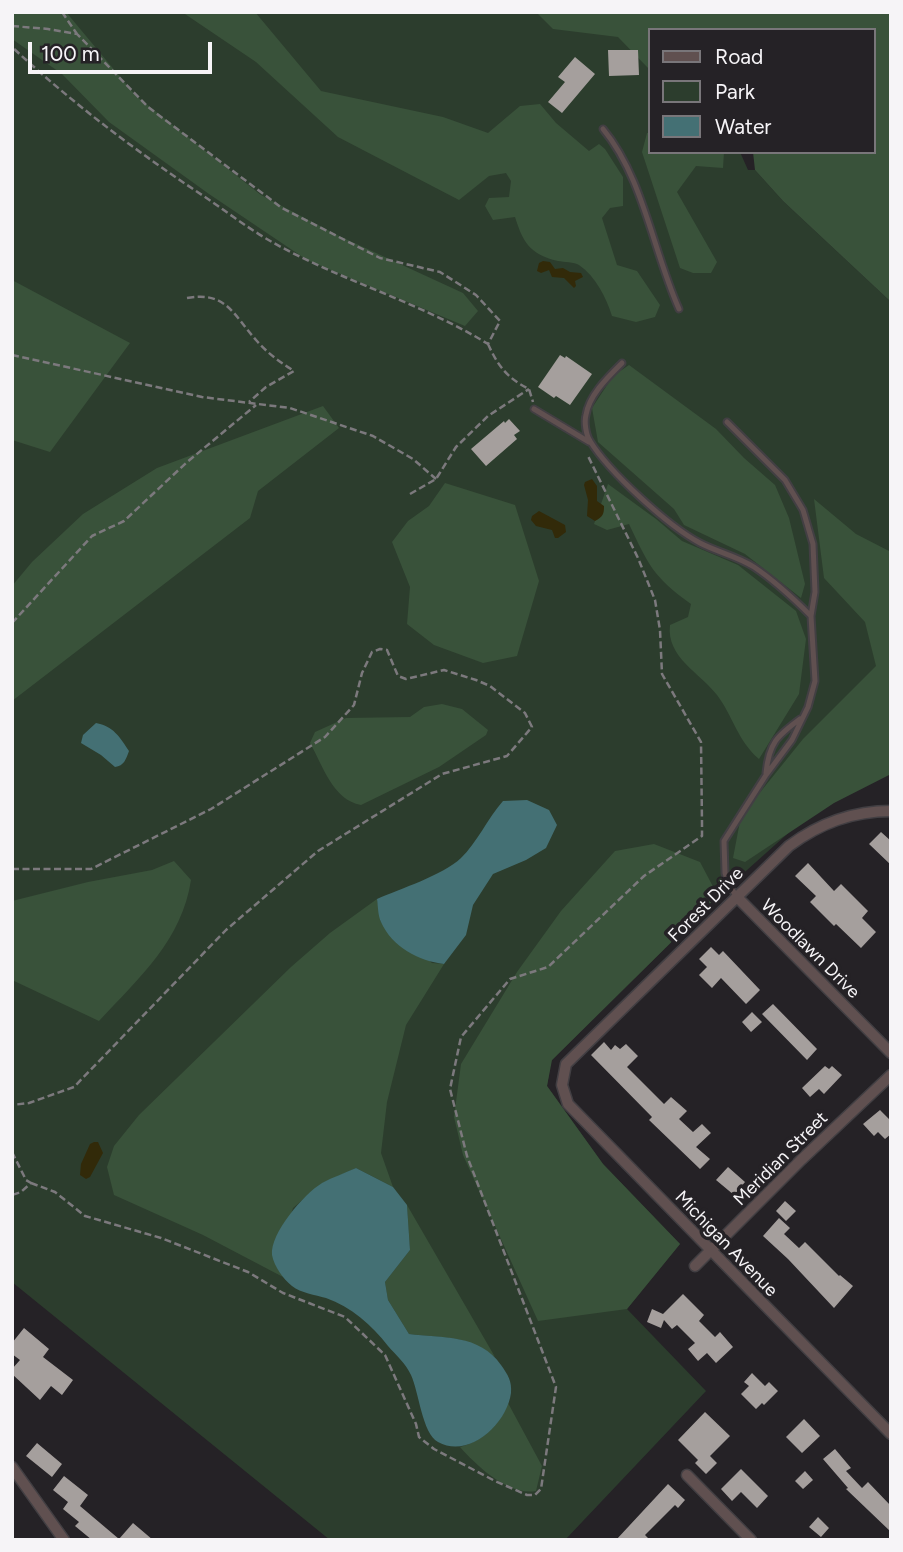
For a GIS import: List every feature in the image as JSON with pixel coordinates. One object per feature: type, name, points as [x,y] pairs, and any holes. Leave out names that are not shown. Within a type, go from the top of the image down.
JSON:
[{"type":"street","name":"Forest Drive","points":[[566,1064],[789,846],[823,824],[845,816],[867,811],[891,811]]},
{"type":"street","name":"Woodlawn Drive","points":[[737,897],[891,1053]]},
{"type":"street","name":"Michigan Avenue","points":[[566,1064],[562,1085],[568,1104],[891,1434]]},
{"type":"street","name":"Meridian Street","points":[[695,1266],[891,1075]]},
{"type":"street","points":[[12,1467],[64,1540]]},
{"type":"street","points":[[687,1475],[751,1540]]},
{"type":"lane","points":[[603,129],[616,144],[628,166],[666,280],[680,309]]},
{"type":"lane","points":[[622,363],[591,401],[585,416],[588,439],[606,462],[650,506],[699,542],[753,566],[787,592],[811,616]]},
{"type":"lane","points":[[534,409],[592,444]]},
{"type":"lane","points":[[727,422],[785,480],[803,510],[813,544],[815,592],[811,616],[815,681],[808,707],[792,740],[724,841],[725,873],[737,897]]},
{"type":"lane","points":[[766,775],[774,741],[802,717]]},
{"type":"path","points":[[62,12],[77,34],[148,107],[282,208],[380,258],[440,272],[476,295],[500,321],[488,344]]},
{"type":"path","points":[[12,26],[77,34]]},
{"type":"path","points":[[12,47],[55,87],[135,150],[271,242],[463,328],[488,344],[498,366],[530,390],[534,409]]},
{"type":"path","points":[[187,298],[205,295],[222,302],[258,342],[278,361],[294,371],[266,387],[247,403]]},
{"type":"path","points":[[12,355],[202,397],[290,408],[373,436],[413,459],[436,479]]},
{"type":"path","points":[[410,494],[436,479],[456,447],[488,416],[530,390]]},
{"type":"path","points":[[12,623],[92,536],[124,521],[186,463],[257,404]]},
{"type":"path","points":[[12,1152],[26,1180],[55,1192],[85,1216],[161,1238],[248,1272],[283,1293],[345,1317],[386,1355],[419,1437],[434,1449],[527,1495],[535,1495],[541,1489],[556,1387],[467,1156],[450,1089],[461,1037],[510,979],[548,967],[644,876],[702,835],[701,742],[662,674],[660,630],[655,600],[638,558],[593,469],[581,437]]},
{"type":"path","points":[[12,869],[91,869],[211,809],[325,737],[354,705],[362,673],[373,652],[380,649],[387,650],[398,676],[407,679],[444,670],[489,686],[526,713],[532,727],[507,756],[442,774],[318,851],[226,930],[74,1087],[29,1103],[12,1105]]},
{"type":"path","points":[[12,1195],[21,1192],[31,1183]]},
{"type":"green space","points":[[12,12],[624,12],[648,32],[648,154],[741,154],[748,170],[755,170],[783,201],[891,302],[891,727],[804,819],[718,896],[551,1061],[547,1086],[603,1164],[680,1244],[627,1309],[706,1391],[565,1540],[330,1540],[12,1282]]},
{"type":"green space","points":[[12,12],[66,12],[136,96],[261,195],[337,235],[463,293],[478,311],[465,326],[307,260],[109,122],[62,74],[12,39]]},
{"type":"green space","points":[[182,12],[255,12],[321,91],[443,117],[488,133],[520,106],[540,104],[556,123],[589,151],[599,144],[605,149],[623,177],[623,206],[610,208],[602,218],[617,265],[637,271],[660,305],[655,317],[636,322],[612,316],[600,288],[585,270],[577,264],[548,258],[534,251],[524,240],[515,217],[493,220],[485,206],[489,198],[509,197],[511,181],[506,173],[489,176],[459,200],[338,137],[256,62]]},
{"type":"green space","points":[[536,12],[891,12],[891,302],[783,201],[755,170],[753,154],[875,154],[875,28],[648,28],[648,68],[618,37],[553,29]]},
{"type":"green space","points":[[648,133],[648,154],[724,154],[723,168],[696,166],[677,192],[717,262],[711,273],[693,273],[680,268],[642,152]]},
{"type":"green space","points":[[12,280],[130,343],[50,452],[12,440]]},
{"type":"green space","points":[[629,365],[716,429],[775,485],[789,518],[805,584],[801,598],[745,554],[684,525],[674,509],[598,442],[592,408],[613,376]]},
{"type":"green space","points":[[323,406],[339,428],[258,491],[250,518],[12,701],[12,586],[32,562],[83,514],[157,468]]},
{"type":"green space","points":[[445,483],[515,505],[539,581],[517,656],[483,663],[434,645],[407,624],[410,587],[392,542],[408,521],[429,506]]},
{"type":"green space","points":[[608,484],[682,541],[738,565],[796,611],[806,639],[799,694],[759,759],[745,744],[717,695],[686,664],[673,646],[670,625],[688,617],[691,604],[668,586],[653,569],[629,524],[607,530],[594,524]]},
{"type":"green space","points":[[814,499],[856,534],[891,552],[891,774],[834,803],[745,862],[733,858],[741,816],[803,739],[876,666],[865,622],[824,578]]},
{"type":"green space","points":[[442,704],[462,709],[488,730],[486,735],[439,767],[361,805],[351,802],[336,789],[310,743],[315,732],[346,718],[410,717],[424,707]]},
{"type":"green space","points":[[654,844],[700,862],[718,896],[552,1060],[547,1086],[603,1164],[680,1244],[627,1309],[538,1321],[463,1155],[454,1117],[461,1064],[517,972],[561,911],[615,851]]},
{"type":"green space","points":[[174,861],[191,880],[178,921],[157,957],[99,1021],[12,980],[12,901],[88,882],[152,870]]},
{"type":"green space","points":[[377,899],[381,922],[432,963],[444,964],[406,1025],[387,1102],[381,1153],[393,1187],[356,1168],[321,1184],[293,1208],[276,1266],[283,1277],[203,1235],[114,1195],[107,1167],[114,1146],[139,1115],[291,967],[330,933]]},
{"type":"green space","points":[[407,1205],[495,1357],[465,1341],[409,1334],[388,1300],[385,1282],[410,1250]]},
{"type":"green space","points":[[508,1403],[542,1466],[536,1491],[515,1489],[504,1484],[484,1471],[460,1447],[476,1441],[490,1431]]},
{"type":"sand","points":[[550,262],[555,269],[563,268],[581,273],[583,277],[575,281],[574,288],[564,278],[552,277],[549,270],[541,273],[537,271],[539,263]]},
{"type":"sand","points":[[592,479],[597,486],[597,501],[604,506],[603,515],[595,521],[587,516],[588,500],[584,485]]},
{"type":"sand","points":[[539,511],[565,525],[566,532],[555,538],[552,530],[536,526],[531,520]]},
{"type":"sand","points":[[98,1142],[103,1153],[90,1177],[86,1179],[80,1175],[81,1164],[90,1144]]},
{"type":"water","points":[[96,723],[112,729],[129,751],[121,765],[115,767],[81,743],[83,735]]},
{"type":"water","points":[[527,800],[549,810],[557,825],[546,848],[493,874],[473,905],[466,935],[444,964],[416,956],[392,939],[381,922],[377,899],[433,876],[453,864],[472,846],[503,801]]},
{"type":"water","points":[[356,1168],[393,1187],[407,1205],[410,1250],[385,1282],[388,1300],[409,1334],[447,1337],[471,1343],[492,1355],[509,1378],[511,1393],[502,1416],[485,1436],[474,1442],[450,1446],[438,1442],[428,1430],[409,1371],[375,1331],[344,1306],[292,1286],[275,1264],[272,1255],[276,1236],[298,1205],[322,1183]]},
{"type":"building","points":[[608,50],[638,50],[639,75],[609,76]]},
{"type":"building","points":[[575,57],[595,74],[562,113],[548,102],[565,82],[558,77]]},
{"type":"building","points":[[560,355],[565,358],[566,356],[592,374],[570,405],[538,387]]},
{"type":"building","points":[[509,419],[520,431],[514,435],[517,439],[486,466],[471,449]]},
{"type":"building","points":[[881,832],[891,841],[891,865],[869,844]]},
{"type":"building","points":[[808,863],[834,891],[841,884],[868,911],[862,918],[876,932],[861,948],[810,902],[816,896],[795,876]]},
{"type":"building","points":[[711,947],[719,955],[723,951],[760,990],[746,1004],[721,978],[712,988],[699,975],[707,967],[699,959]]},
{"type":"building","points":[[773,1004],[817,1049],[807,1060],[762,1014]]},
{"type":"building","points":[[752,1012],[762,1022],[751,1032],[742,1022]]},
{"type":"building","points":[[604,1042],[611,1050],[615,1045],[620,1049],[626,1044],[638,1056],[627,1067],[664,1104],[671,1097],[687,1111],[679,1119],[693,1132],[702,1124],[711,1133],[696,1147],[710,1159],[700,1169],[649,1120],[652,1117],[591,1055]]},
{"type":"building","points":[[825,1066],[829,1069],[832,1066],[842,1075],[824,1094],[819,1089],[810,1097],[802,1088]]},
{"type":"building","points":[[880,1110],[891,1121],[891,1134],[885,1139],[878,1132],[874,1136],[863,1124]]},
{"type":"building","points":[[728,1167],[745,1182],[734,1195],[716,1180]]},
{"type":"building","points":[[785,1201],[796,1211],[786,1221],[776,1211]]},
{"type":"building","points":[[779,1218],[790,1228],[784,1234],[799,1248],[805,1242],[853,1286],[834,1308],[763,1236]]},
{"type":"building","points":[[683,1294],[704,1315],[699,1321],[715,1337],[720,1332],[733,1347],[716,1363],[707,1353],[698,1361],[688,1349],[695,1343],[677,1325],[672,1329],[664,1320],[661,1328],[647,1322],[652,1309],[663,1314]]},
{"type":"building","points":[[24,1328],[49,1349],[43,1357],[73,1380],[62,1395],[51,1386],[40,1400],[12,1374],[12,1369],[20,1360],[12,1354],[12,1343]]},
{"type":"building","points":[[752,1373],[765,1386],[769,1382],[778,1391],[756,1409],[741,1394],[749,1386],[744,1382]]},
{"type":"building","points":[[705,1412],[730,1436],[710,1456],[717,1463],[706,1474],[695,1463],[698,1460],[678,1440]]},
{"type":"building","points":[[804,1419],[820,1436],[802,1453],[786,1437]]},
{"type":"building","points":[[37,1443],[62,1464],[52,1477],[26,1456]]},
{"type":"building","points":[[835,1449],[851,1468],[846,1471],[862,1488],[868,1482],[891,1506],[891,1532],[846,1489],[848,1488],[823,1459]]},
{"type":"building","points":[[741,1469],[768,1496],[757,1508],[741,1492],[732,1501],[721,1489]]},
{"type":"building","points":[[805,1471],[813,1480],[803,1489],[795,1481]]},
{"type":"building","points":[[64,1476],[88,1495],[80,1506],[119,1539],[133,1523],[153,1540],[92,1540],[75,1526],[79,1522],[63,1509],[68,1502],[53,1490]]},
{"type":"building","points":[[668,1484],[685,1500],[678,1508],[675,1505],[645,1535],[650,1540],[616,1540]]},
{"type":"building","points":[[818,1517],[829,1528],[821,1537],[809,1527]]}]
